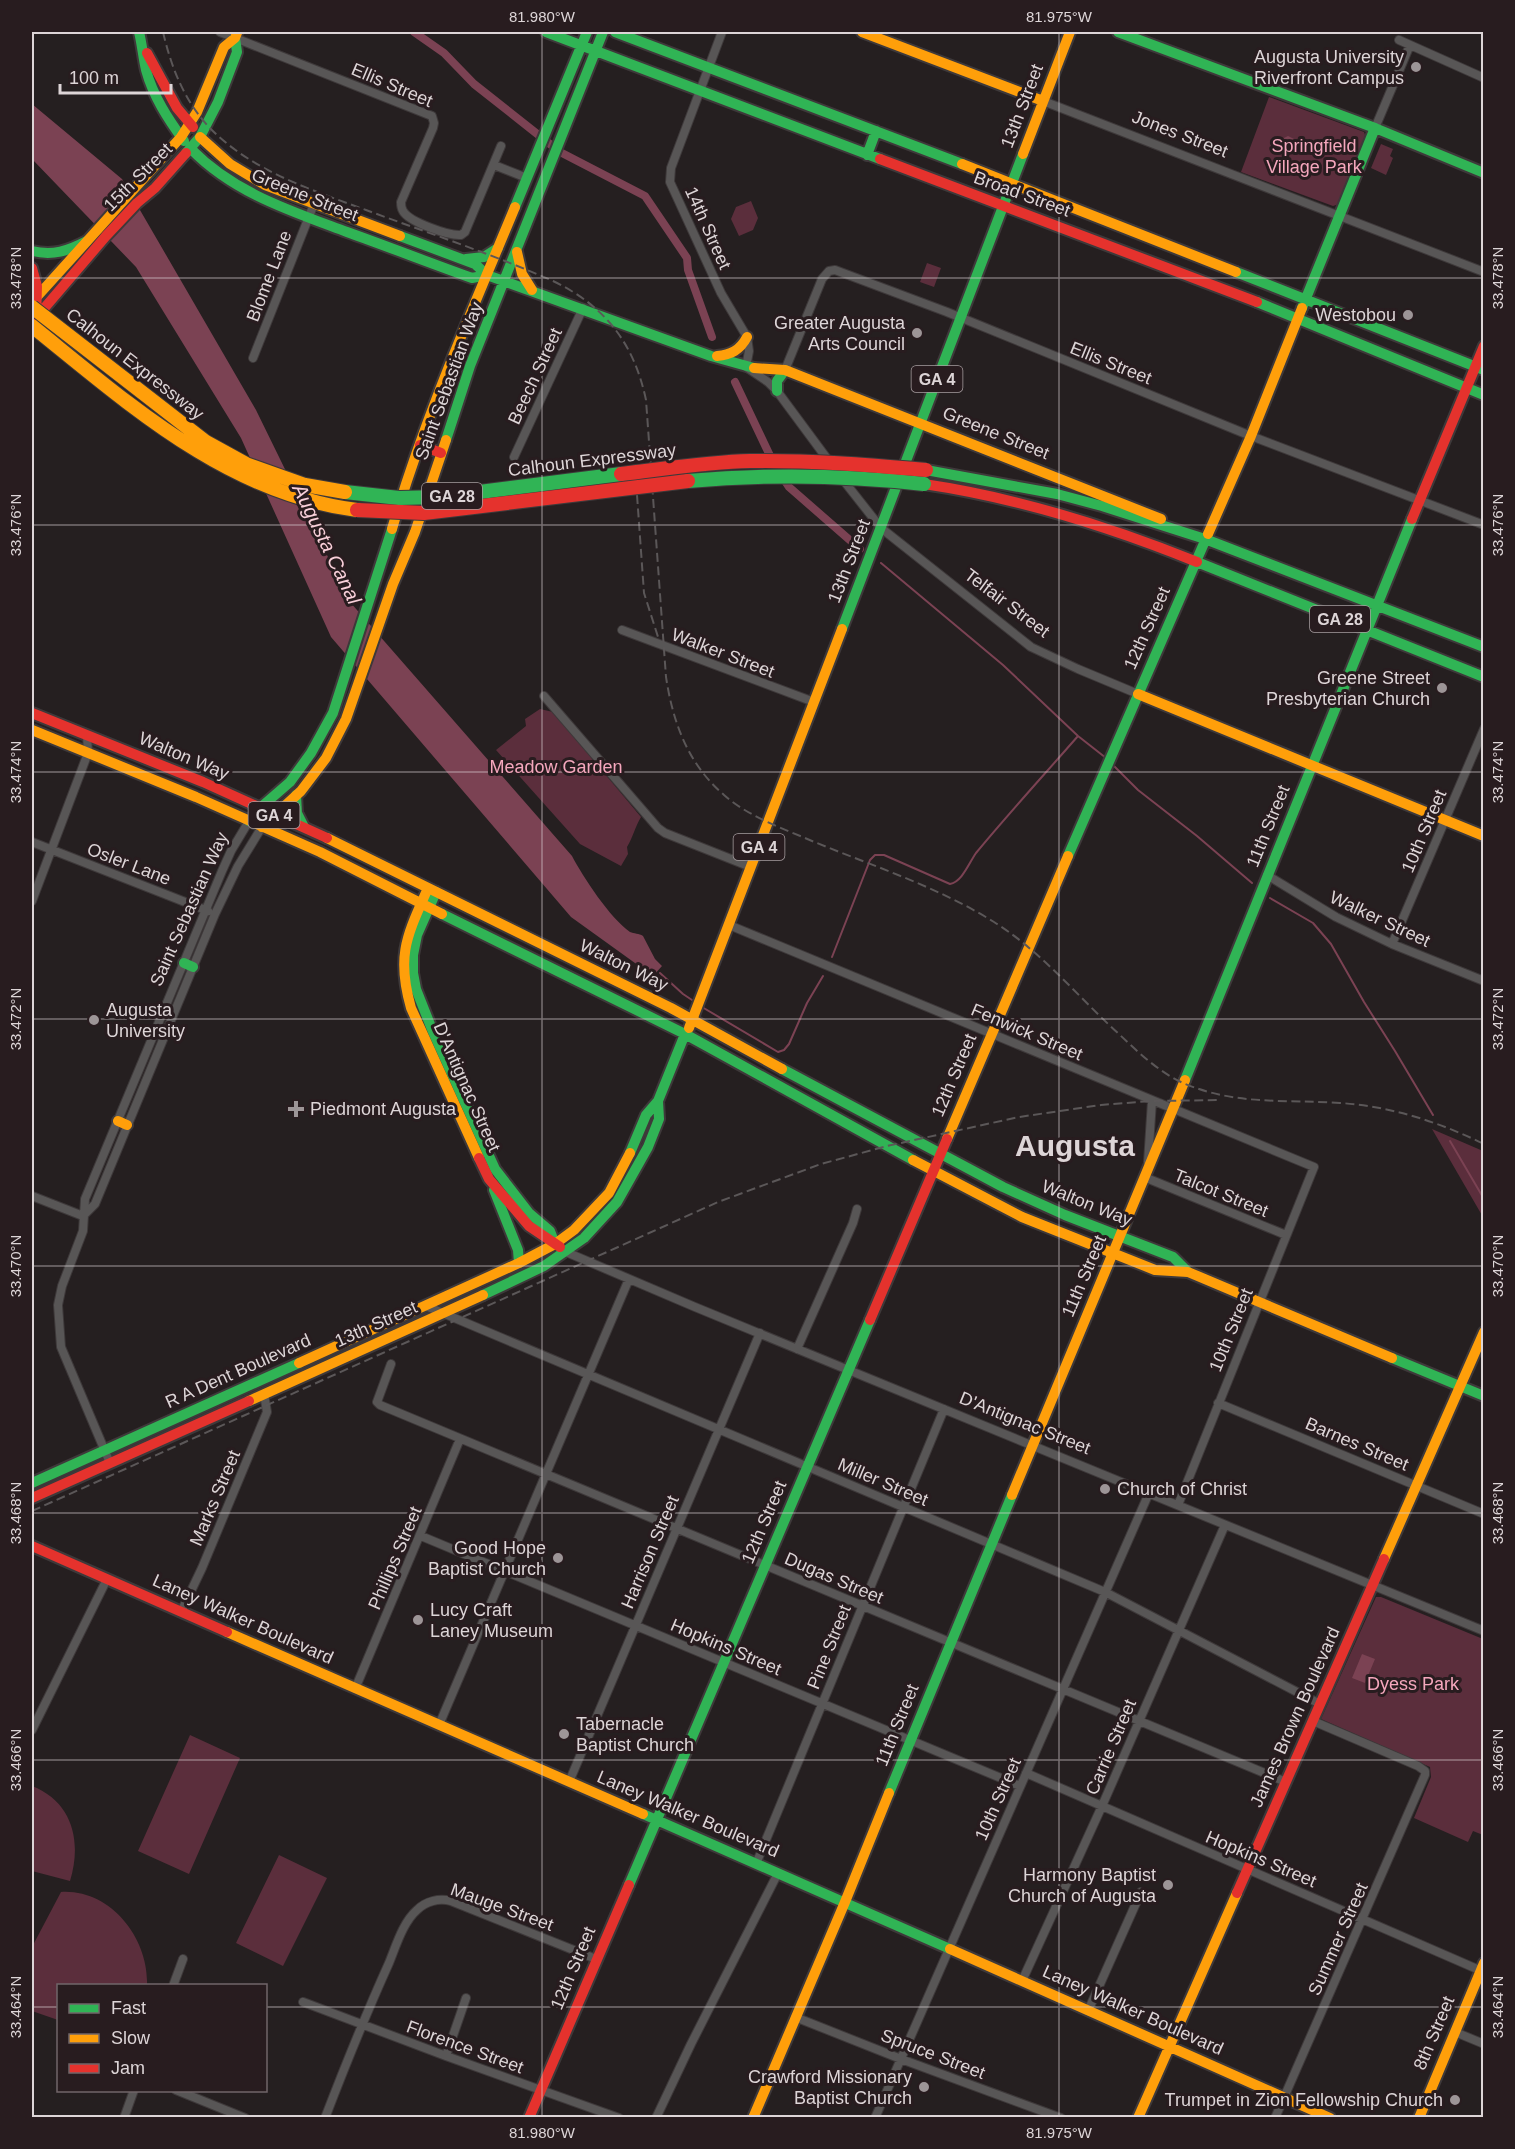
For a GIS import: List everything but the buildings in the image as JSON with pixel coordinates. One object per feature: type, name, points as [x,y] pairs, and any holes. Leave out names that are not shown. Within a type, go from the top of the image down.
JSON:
[{"type":"main road","name":"Greene Street","points":[[139,32],[146,69],[170,122],[191,149],[218,173],[253,195],[461,258],[475,264],[488,274],[711,356],[746,366],[785,370],[1149,514],[1205,539],[1484,648]]},
{"type":"main road","name":"Broad Street","points":[[546,32],[1297,317],[1484,395]]},
{"type":"main road","name":"Saint Sebastian Way","points":[[256,824],[274,814],[326,758],[346,719],[385,606],[415,532],[470,366],[562,131],[588,48],[587,32]]},
{"type":"main road","name":"Saint Sebastian Way","points":[[256,824],[260,808],[296,789],[333,712],[375,586],[405,484],[498,248],[550,123],[588,48],[603,32]]},
{"type":"main road","name":"Broad Street","points":[[615,32],[1011,183],[1479,368]]},
{"type":"main road","name":"Jones Street","points":[[862,32],[1043,101]]},
{"type":"main road","name":"13th Street","points":[[32,1498],[107,1456],[264,1394],[520,1279],[544,1266],[609,1193],[636,1142],[646,1115],[658,1101],[704,992],[1070,32]]},
{"type":"main road","points":[[1118,32],[1375,128],[1484,173]]},
{"type":"main road","name":"15th Street","points":[[33,313],[134,198],[181,136],[204,97],[224,46],[236,35]]},
{"type":"main road","name":"15th Street","points":[[134,198],[155,188],[200,136],[218,102],[237,52],[236,35]]},
{"type":"main road","name":"Greene Street","points":[[144,49],[177,108],[218,155],[240,172],[311,211],[472,278],[488,274]]},
{"type":"main road","name":"12th Street","points":[[529,2118],[1102,773],[1251,436],[1375,128]]},
{"type":"main road","points":[[867,155],[876,131]]},
{"type":"main road","name":"15th Street","points":[[33,313],[87,241],[102,232]]},
{"type":"main road","points":[[32,251],[58,254],[70,251],[87,241]]},
{"type":"main road","points":[[461,258],[481,258],[498,248]]},
{"type":"main road","points":[[517,249],[522,274],[532,290]]},
{"type":"main road","points":[[1167,267],[1174,249]]},
{"type":"main road","points":[[32,268],[37,286],[33,313]]},
{"type":"main road","name":"Calhoun Expressway","points":[[33,313],[206,442],[246,464],[305,485],[358,495],[399,498],[440,497],[684,466],[750,461],[858,464],[925,477],[1056,494],[1102,506],[1205,539]]},
{"type":"main road","name":"Calhoun Expressway","points":[[33,313],[160,425],[201,453],[244,477],[280,492],[329,505],[391,514],[424,513],[746,476],[925,477],[962,489],[1034,505],[1096,523],[1197,562]]},
{"type":"main road","points":[[711,356],[733,354],[739,350],[747,337]]},
{"type":"main road","name":"11th Street","points":[[753,2118],[845,1902],[910,1740],[1173,1109],[1420,500],[1467,388],[1479,368],[1484,346]]},
{"type":"main road","points":[[777,391],[777,381],[785,370]]},
{"type":"main road","points":[[420,445],[441,453]]},
{"type":"main road","name":"GA 28","points":[[1197,562],[1484,678]]},
{"type":"main road","name":"Telfair Street","points":[[1138,694],[1484,836]]},
{"type":"main road","name":"Walton Way","points":[[32,713],[138,755],[274,814],[671,1008],[694,1016],[940,1154],[1043,1205],[1173,1257],[1188,1272]]},
{"type":"main road","name":"Walton Way","points":[[32,730],[320,852],[685,1034],[933,1171],[1022,1217],[1155,1270],[1188,1272],[1484,1396]]},
{"type":"main road","points":[[131,771],[138,755]]},
{"type":"main road","points":[[296,789],[297,813],[304,828]]},
{"type":"main road","name":"D'Antignac Street","points":[[432,890],[404,945],[403,966],[407,995],[489,1179],[529,1226],[561,1248]]},
{"type":"main road","name":"D'Antignac Street","points":[[425,906],[413,955],[413,973],[418,995],[495,1169],[529,1213],[550,1231],[561,1248]]},
{"type":"main road","points":[[489,1179],[518,1250],[519,1263]]},
{"type":"main road","name":"R A Dent Boulevard","points":[[32,1483],[107,1456],[519,1263],[561,1248]]},
{"type":"main road","name":"James Brown Boulevard","points":[[1138,2118],[1484,1332]]},
{"type":"main road","name":"Laney Walker Boulevard","points":[[32,1546],[845,1902],[1330,2118]]},
{"type":"main road","name":"8th Street","points":[[1419,2118],[1482,1969]]},
{"type":"street","name":"Ellis Street","points":[[220,32],[236,35],[432,116],[433,128],[401,202],[403,212],[412,219],[449,234],[461,235],[468,227],[494,165]]},
{"type":"street","name":"14th Street","points":[[722,32],[671,168],[670,182],[721,293],[747,337]]},
{"type":"street","points":[[1399,40],[1484,78]]},
{"type":"street","name":"12th Street","points":[[1375,128],[1410,45]]},
{"type":"street","name":"Jones Street","points":[[1043,101],[1484,272]]},
{"type":"street","points":[[501,146],[494,165],[527,178]]},
{"type":"street","name":"Blome Lane","points":[[253,358],[311,211]]},
{"type":"street","name":"Ellis Street","points":[[785,370],[822,279],[829,271],[835,270],[961,318],[1251,436],[1484,525]]},
{"type":"street","name":"Beech Street","points":[[514,457],[583,308]]},
{"type":"street","points":[[746,366],[749,351],[747,337]]},
{"type":"street","name":"Telfair Street","points":[[746,366],[777,391],[881,528],[1031,647],[1138,694]]},
{"type":"street","name":"Walker Street","points":[[622,630],[814,702]]},
{"type":"street","points":[[544,696],[658,828],[665,833],[751,867]]},
{"type":"street","name":"10th Street","points":[[1392,944],[1484,729]]},
{"type":"street","points":[[32,901],[88,753],[87,735]]},
{"type":"street","name":"Saint Sebastian Way","points":[[107,1456],[62,1347],[58,1305],[62,1286],[83,1231],[85,1199],[123,1123],[188,965],[206,910],[231,851],[256,824]]},
{"type":"street","name":"Saint Sebastian Way","points":[[188,965],[215,914],[256,824]]},
{"type":"street","name":"Osler Lane","points":[[32,842],[215,914]]},
{"type":"street","name":"Walker Street","points":[[1268,875],[1336,917],[1392,944],[1484,981]]},
{"type":"street","name":"Fenwick Street","points":[[729,925],[1314,1167]]},
{"type":"street","points":[[1146,1173],[1152,1101]]},
{"type":"street","name":"10th Street","points":[[1178,1505],[1314,1167]]},
{"type":"street","name":"Talcot Street","points":[[1146,1173],[1286,1236]]},
{"type":"street","points":[[32,1196],[83,1216]]},
{"type":"street","points":[[797,1348],[853,1223],[857,1209]]},
{"type":"street","name":"D'Antignac Street","points":[[561,1248],[629,1279],[848,1370],[1484,1631]]},
{"type":"street","points":[[439,1725],[629,1279]]},
{"type":"street","name":"Miller Street","points":[[426,1306],[1105,1592],[1320,1704]]},
{"type":"street","name":"Harrison Street","points":[[569,1782],[760,1333]]},
{"type":"street","name":"Dugas Street","points":[[391,1364],[377,1402],[380,1405],[1286,1782]]},
{"type":"street","name":"Marks Street","points":[[181,1612],[202,1568],[267,1412],[264,1394]]},
{"type":"street","name":"Barnes Street","points":[[1218,1402],[1484,1514]]},
{"type":"street","name":"Pine Street","points":[[756,1864],[944,1409]]},
{"type":"street","name":"Phillips Street","points":[[355,1689],[460,1439]]},
{"type":"street","name":"10th Street","points":[[875,2118],[1149,1493]]},
{"type":"street","name":"Carrie Street","points":[[1022,1981],[1102,1806],[1225,1525]]},
{"type":"street","name":"Hopkins Street","points":[[421,1536],[1020,1786]]},
{"type":"street","points":[[32,1730],[107,1579]]},
{"type":"street","name":"Summer Street","points":[[1275,2118],[1424,1780],[1425,1771],[1313,1721]]},
{"type":"street","name":"Hopkins Street","points":[[1026,1773],[1363,1920],[1482,1969]]},
{"type":"street","points":[[656,2118],[778,1873]]},
{"type":"street","points":[[1088,2011],[1141,1893]]},
{"type":"street","name":"Mauge Street","points":[[362,2024],[409,1920],[416,1910],[436,1900],[451,1901],[596,1959]]},
{"type":"street","points":[[174,1984],[183,1959]]},
{"type":"street","points":[[446,2056],[466,1998]]},
{"type":"street","name":"Florence Street","points":[[303,2002],[619,2118]]},
{"type":"street","name":"Spruce Street","points":[[795,2017],[1061,2118]]},
{"type":"street","points":[[325,2118],[362,2024]]},
{"type":"street","points":[[1455,2032],[1484,2044]]},
{"type":"street","points":[[124,2118],[134,2092]]},
{"type":"street","points":[[179,2092],[245,2118]]},
{"type":"green space","name":"Springfield Village Park","points":[[1269,97],[1364,132],[1366,138],[1339,204],[1333,206],[1241,172]]},
{"type":"green space","points":[[1381,144],[1393,149],[1390,156],[1393,158],[1386,175],[1371,168]]},
{"type":"green space","points":[[751,201],[758,218],[753,230],[739,236],[731,219],[736,207]]},
{"type":"green space","points":[[927,263],[941,268],[934,287],[920,282]]},
{"type":"green space","name":"Meadow Garden","points":[[540,709],[553,712],[641,817],[627,847],[628,854],[621,866],[580,844],[496,750],[526,726],[525,719]]},
{"type":"green space","points":[[1432,1129],[1483,1151],[1483,1217]]},
{"type":"green space","name":"Dyess Park","points":[[1376,1597],[1381,1597],[1483,1639],[1483,1835],[1473,1831],[1468,1842],[1414,1818],[1431,1777],[1430,1767],[1321,1719]]},
{"type":"green space","points":[[190,1735],[240,1758],[189,1874],[138,1851]]},
{"type":"green space","points":[[32,1786],[57,1802],[71,1825],[75,1852],[70,1881],[32,1871]]},
{"type":"green space","points":[[279,1855],[327,1878],[283,1966],[236,1943]]},
{"type":"green space","points":[[61,1892],[79,1893],[111,1908],[124,1920],[141,1951],[146,1968],[147,1984],[57,1984],[57,2020],[32,2011],[32,1947]]},
{"type":"shaded area","points":[[32,104],[122,179],[256,410],[350,602],[572,856],[590,886],[614,917],[630,932],[643,936],[655,959],[662,966],[653,976],[571,917],[331,637],[241,438],[136,267],[32,159]]},
{"type":"shaded area","points":[[1288,136],[1296,140],[1297,149],[1293,154],[1285,155],[1278,147],[1280,140]]},
{"type":"shaded area","points":[[1362,1654],[1375,1659],[1365,1683],[1352,1678]]},
{"type":"waterway","points":[[414,32],[444,53],[474,84],[560,152],[645,196],[687,258],[688,270],[712,337]]},
{"type":"waterway","points":[[735,382],[773,462]]},
{"type":"waterway","points":[[781,475],[789,487],[860,549]]},
{"type":"waterway","points":[[881,563],[1003,665],[1078,736],[1106,758]]},
{"type":"waterway","points":[[832,957],[870,860],[875,855],[884,855],[950,884],[954,883],[962,876],[988,838],[1078,736]]},
{"type":"waterway","points":[[1110,762],[1138,790],[1252,883]]},
{"type":"waterway","points":[[1270,898],[1313,923],[1331,944],[1433,1115]]},
{"type":"waterway","points":[[660,973],[695,1002]]},
{"type":"waterway","points":[[702,1007],[778,1052],[784,1050],[789,1044],[807,1003],[823,976]]},
{"type":"waterway","points":[[1450,1141],[1484,1199]]},
{"type":"railway","points":[[163,32],[174,69],[191,104],[207,125],[242,154],[302,186],[553,281],[588,302],[614,329],[634,361],[646,400],[669,694],[684,742],[701,770],[724,795],[744,810],[766,821],[951,898],[994,922],[1044,961],[1142,1055],[1183,1083],[1222,1095],[1242,1098],[1340,1103],[1396,1111],[1432,1122],[1484,1144]]},
{"type":"railway","points":[[637,495],[644,593],[659,640]]},
{"type":"railway","points":[[32,1511],[718,1202],[821,1164],[887,1146],[1019,1117],[1101,1105],[1151,1101],[1221,1100]]},
{"type":"traffic: fast","points":[[139,32],[146,70],[153,89],[167,116],[184,141]]},
{"type":"traffic: fast","points":[[546,32],[880,159]]},
{"type":"traffic: fast","points":[[515,207],[587,32]]},
{"type":"traffic: fast","points":[[446,440],[470,366],[603,32]]},
{"type":"traffic: fast","points":[[615,32],[962,164]]},
{"type":"traffic: fast","points":[[1118,32],[1375,128],[1484,173]]},
{"type":"traffic: fast","points":[[186,153],[200,137],[218,102],[237,52],[235,38]]},
{"type":"traffic: fast","points":[[1302,308],[1375,128]]},
{"type":"traffic: fast","points":[[867,155],[876,131]]},
{"type":"traffic: fast","points":[[191,149],[226,178],[284,208],[472,278],[487,275]]},
{"type":"traffic: fast","points":[[842,629],[1023,154]]},
{"type":"traffic: fast","points":[[400,236],[475,264],[487,275],[711,356],[754,368]]},
{"type":"traffic: fast","points":[[32,251],[60,252],[87,241]]},
{"type":"traffic: fast","points":[[466,259],[484,257],[498,248]]},
{"type":"traffic: fast","points":[[1236,272],[1484,370]]},
{"type":"traffic: fast","points":[[1257,302],[1484,395]]},
{"type":"traffic: fast","points":[[777,391],[777,381],[785,370]]},
{"type":"traffic: fast","points":[[926,470],[1057,494],[1205,539]]},
{"type":"traffic: fast","points":[[345,492],[399,498],[440,497],[621,474]]},
{"type":"traffic: fast","points":[[688,481],[806,476],[924,484]]},
{"type":"traffic: fast","points":[[1185,1080],[1412,519]]},
{"type":"traffic: fast","points":[[249,821],[260,808],[290,782],[311,753],[333,713],[392,529]]},
{"type":"traffic: fast","points":[[1068,856],[1208,534]]},
{"type":"traffic: fast","points":[[1205,539],[1484,647]]},
{"type":"traffic: fast","points":[[1197,562],[1484,677]]},
{"type":"traffic: fast","points":[[296,795],[297,813],[304,827]]},
{"type":"traffic: fast","points":[[436,892],[417,935],[413,955],[416,989],[495,1169],[529,1213],[550,1231],[555,1244]]},
{"type":"traffic: fast","points":[[442,914],[685,1034],[913,1160]]},
{"type":"traffic: fast","points":[[184,963],[193,967]]},
{"type":"traffic: fast","points":[[630,1153],[646,1115],[658,1101],[685,1034]]},
{"type":"traffic: fast","points":[[782,1069],[1003,1187],[1065,1215],[1173,1257],[1188,1272]]},
{"type":"traffic: fast","points":[[483,1295],[544,1266],[584,1238],[617,1202],[648,1147],[659,1119],[658,1101]]},
{"type":"traffic: fast","points":[[494,1190],[518,1250],[519,1263]]},
{"type":"traffic: fast","points":[[629,1885],[870,1320]]},
{"type":"traffic: fast","points":[[1392,1358],[1484,1396]]},
{"type":"traffic: fast","points":[[32,1483],[299,1363]]},
{"type":"traffic: fast","points":[[889,1793],[1012,1495]]},
{"type":"traffic: fast","points":[[643,1814],[950,1949]]},
{"type":"traffic: slow","points":[[862,32],[1043,101]]},
{"type":"traffic: slow","points":[[1023,154],[1070,32]]},
{"type":"traffic: slow","points":[[34,300],[181,137],[197,112],[224,47],[235,38],[237,33]]},
{"type":"traffic: slow","points":[[200,137],[230,164],[265,185],[400,236]]},
{"type":"traffic: slow","points":[[962,164],[1236,272]]},
{"type":"traffic: slow","points":[[392,529],[433,407],[515,207]]},
{"type":"traffic: slow","points":[[517,252],[522,274],[532,290]]},
{"type":"traffic: slow","points":[[32,307],[206,442],[246,464],[305,485],[345,492]]},
{"type":"traffic: slow","points":[[1208,534],[1251,436],[1302,308]]},
{"type":"traffic: slow","points":[[32,326],[143,414],[182,441],[223,465],[265,485],[310,501],[357,510]]},
{"type":"traffic: slow","points":[[717,356],[735,351],[747,337]]},
{"type":"traffic: slow","points":[[754,368],[785,370],[1161,519]]},
{"type":"traffic: slow","points":[[262,827],[301,791],[326,758],[346,719],[393,584],[415,532],[446,440]]},
{"type":"traffic: slow","points":[[689,1028],[842,629]]},
{"type":"traffic: slow","points":[[1138,694],[1484,836]]},
{"type":"traffic: slow","points":[[32,730],[196,797],[320,852],[442,914]]},
{"type":"traffic: slow","points":[[327,838],[671,1008],[782,1069]]},
{"type":"traffic: slow","points":[[947,1139],[1068,856]]},
{"type":"traffic: slow","points":[[428,888],[409,933],[406,946],[404,974],[407,990],[411,1008],[479,1158]]},
{"type":"traffic: slow","points":[[1012,1495],[1185,1080]]},
{"type":"traffic: slow","points":[[118,1121],[127,1125]]},
{"type":"traffic: slow","points":[[299,1363],[519,1263],[555,1244],[574,1230],[609,1193],[630,1153]]},
{"type":"traffic: slow","points":[[913,1160],[1022,1217],[1155,1270],[1188,1272],[1392,1358]]},
{"type":"traffic: slow","points":[[249,1401],[483,1295]]},
{"type":"traffic: slow","points":[[1384,1559],[1484,1332]]},
{"type":"traffic: slow","points":[[227,1632],[643,1814]]},
{"type":"traffic: slow","points":[[753,2118],[889,1793]]},
{"type":"traffic: slow","points":[[1138,2118],[1237,1893]]},
{"type":"traffic: slow","points":[[950,1949],[1330,2118]]},
{"type":"traffic: slow","points":[[1419,2118],[1484,1963]]},
{"type":"traffic: jam","points":[[147,53],[177,108],[193,127]]},
{"type":"traffic: jam","points":[[35,319],[106,236],[137,203],[155,188],[186,153]]},
{"type":"traffic: jam","points":[[880,159],[1257,302]]},
{"type":"traffic: jam","points":[[32,268],[37,286],[36,318],[32,319]]},
{"type":"traffic: jam","points":[[1412,519],[1484,346]]},
{"type":"traffic: jam","points":[[420,445],[441,453]]},
{"type":"traffic: jam","points":[[621,474],[702,464],[750,461],[816,462],[926,470]]},
{"type":"traffic: jam","points":[[357,510],[424,513],[688,481]]},
{"type":"traffic: jam","points":[[924,484],[1029,505],[1097,525],[1197,562]]},
{"type":"traffic: jam","points":[[32,713],[203,782],[327,838]]},
{"type":"traffic: jam","points":[[870,1320],[947,1139]]},
{"type":"traffic: jam","points":[[479,1158],[489,1179],[529,1226],[560,1247]]},
{"type":"traffic: jam","points":[[32,1498],[249,1401]]},
{"type":"traffic: jam","points":[[32,1546],[227,1632]]},
{"type":"traffic: jam","points":[[1237,1893],[1384,1559]]},
{"type":"traffic: jam","points":[[529,2118],[629,1885]]},
{"type":"place","name":"Augusta University Riverfront Campus","points":[[1416,67]]},
{"type":"place","name":"Westobou","points":[[1408,315]]},
{"type":"place","name":"Greater Augusta Arts Council","points":[[917,333]]},
{"type":"place","name":"Greene Street Presbyterian Church","points":[[1442,688]]},
{"type":"place","name":"Augusta University","points":[[94,1020]]},
{"type":"place","name":"Piedmont Augusta","points":[[296,1109]]},
{"type":"place","name":"Church of Christ","points":[[1105,1489]]},
{"type":"place","name":"Good Hope Baptist Church","points":[[558,1558]]},
{"type":"place","name":"Lucy Craft Laney Museum","points":[[418,1620]]},
{"type":"place","name":"Tabernacle Baptist Church","points":[[564,1734]]},
{"type":"place","name":"Harmony Baptist Church of Augusta","points":[[1168,1885]]},
{"type":"place","name":"Crawford Missionary Baptist Church","points":[[924,2087]]},
{"type":"place","name":"Trumpet in Zion Fellowship Church","points":[[1455,2100]]},
{"type":"district","name":"Augusta","points":[[1075,1146]]},
{"type":"water label","name":"Augusta Canal","points":[[327,544]]}]
